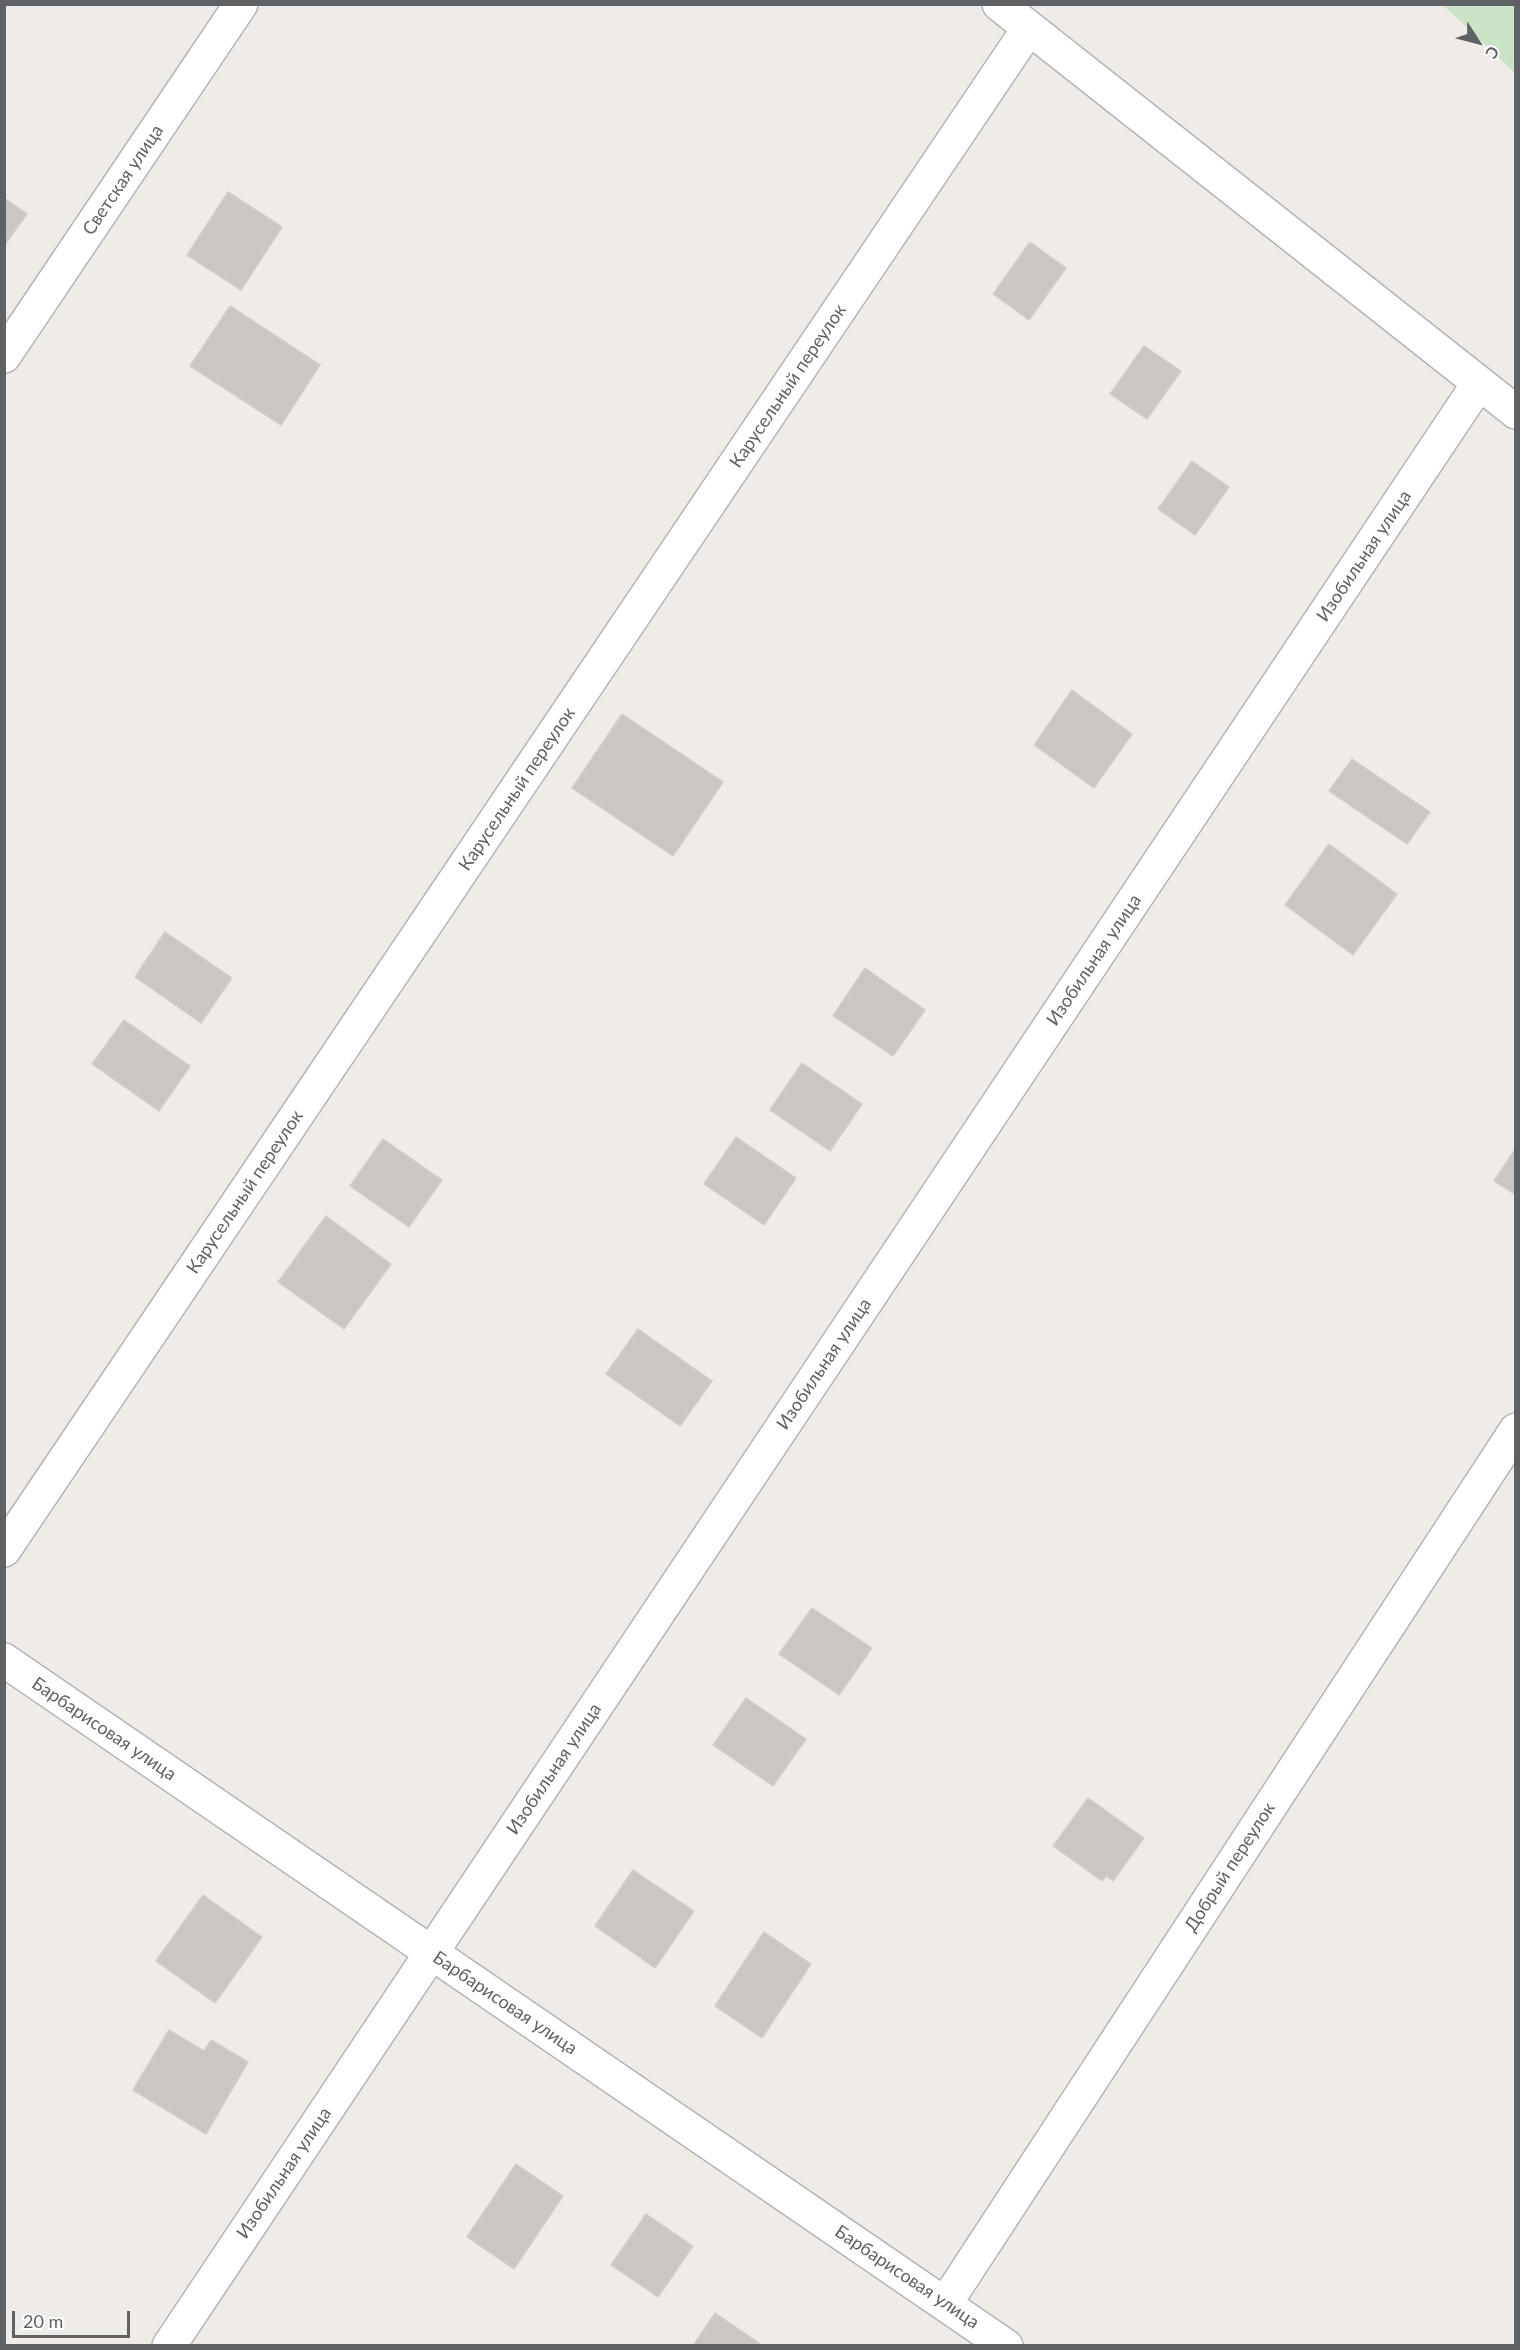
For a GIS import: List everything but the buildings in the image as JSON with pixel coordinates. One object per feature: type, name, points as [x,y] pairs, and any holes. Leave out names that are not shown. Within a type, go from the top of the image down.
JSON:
[{"type":"street","name":"Светская улица","points":[[4,356],[241,4]]},
{"type":"street","points":[[999,4],[1515,412]]},
{"type":"street","name":"Карусельный переулок","points":[[4,1550],[1029,28]]},
{"type":"street","name":"Изобильная улица","points":[[169,2346],[1479,383]]},
{"type":"street","name":"Добрый переулок","points":[[945,2304],[1515,1430]]},
{"type":"street","name":"Барбарисовая улица","points":[[4,1660],[1006,2346]]},
{"type":"green space","points":[[1443,5],[1515,5],[1515,73]]}]
